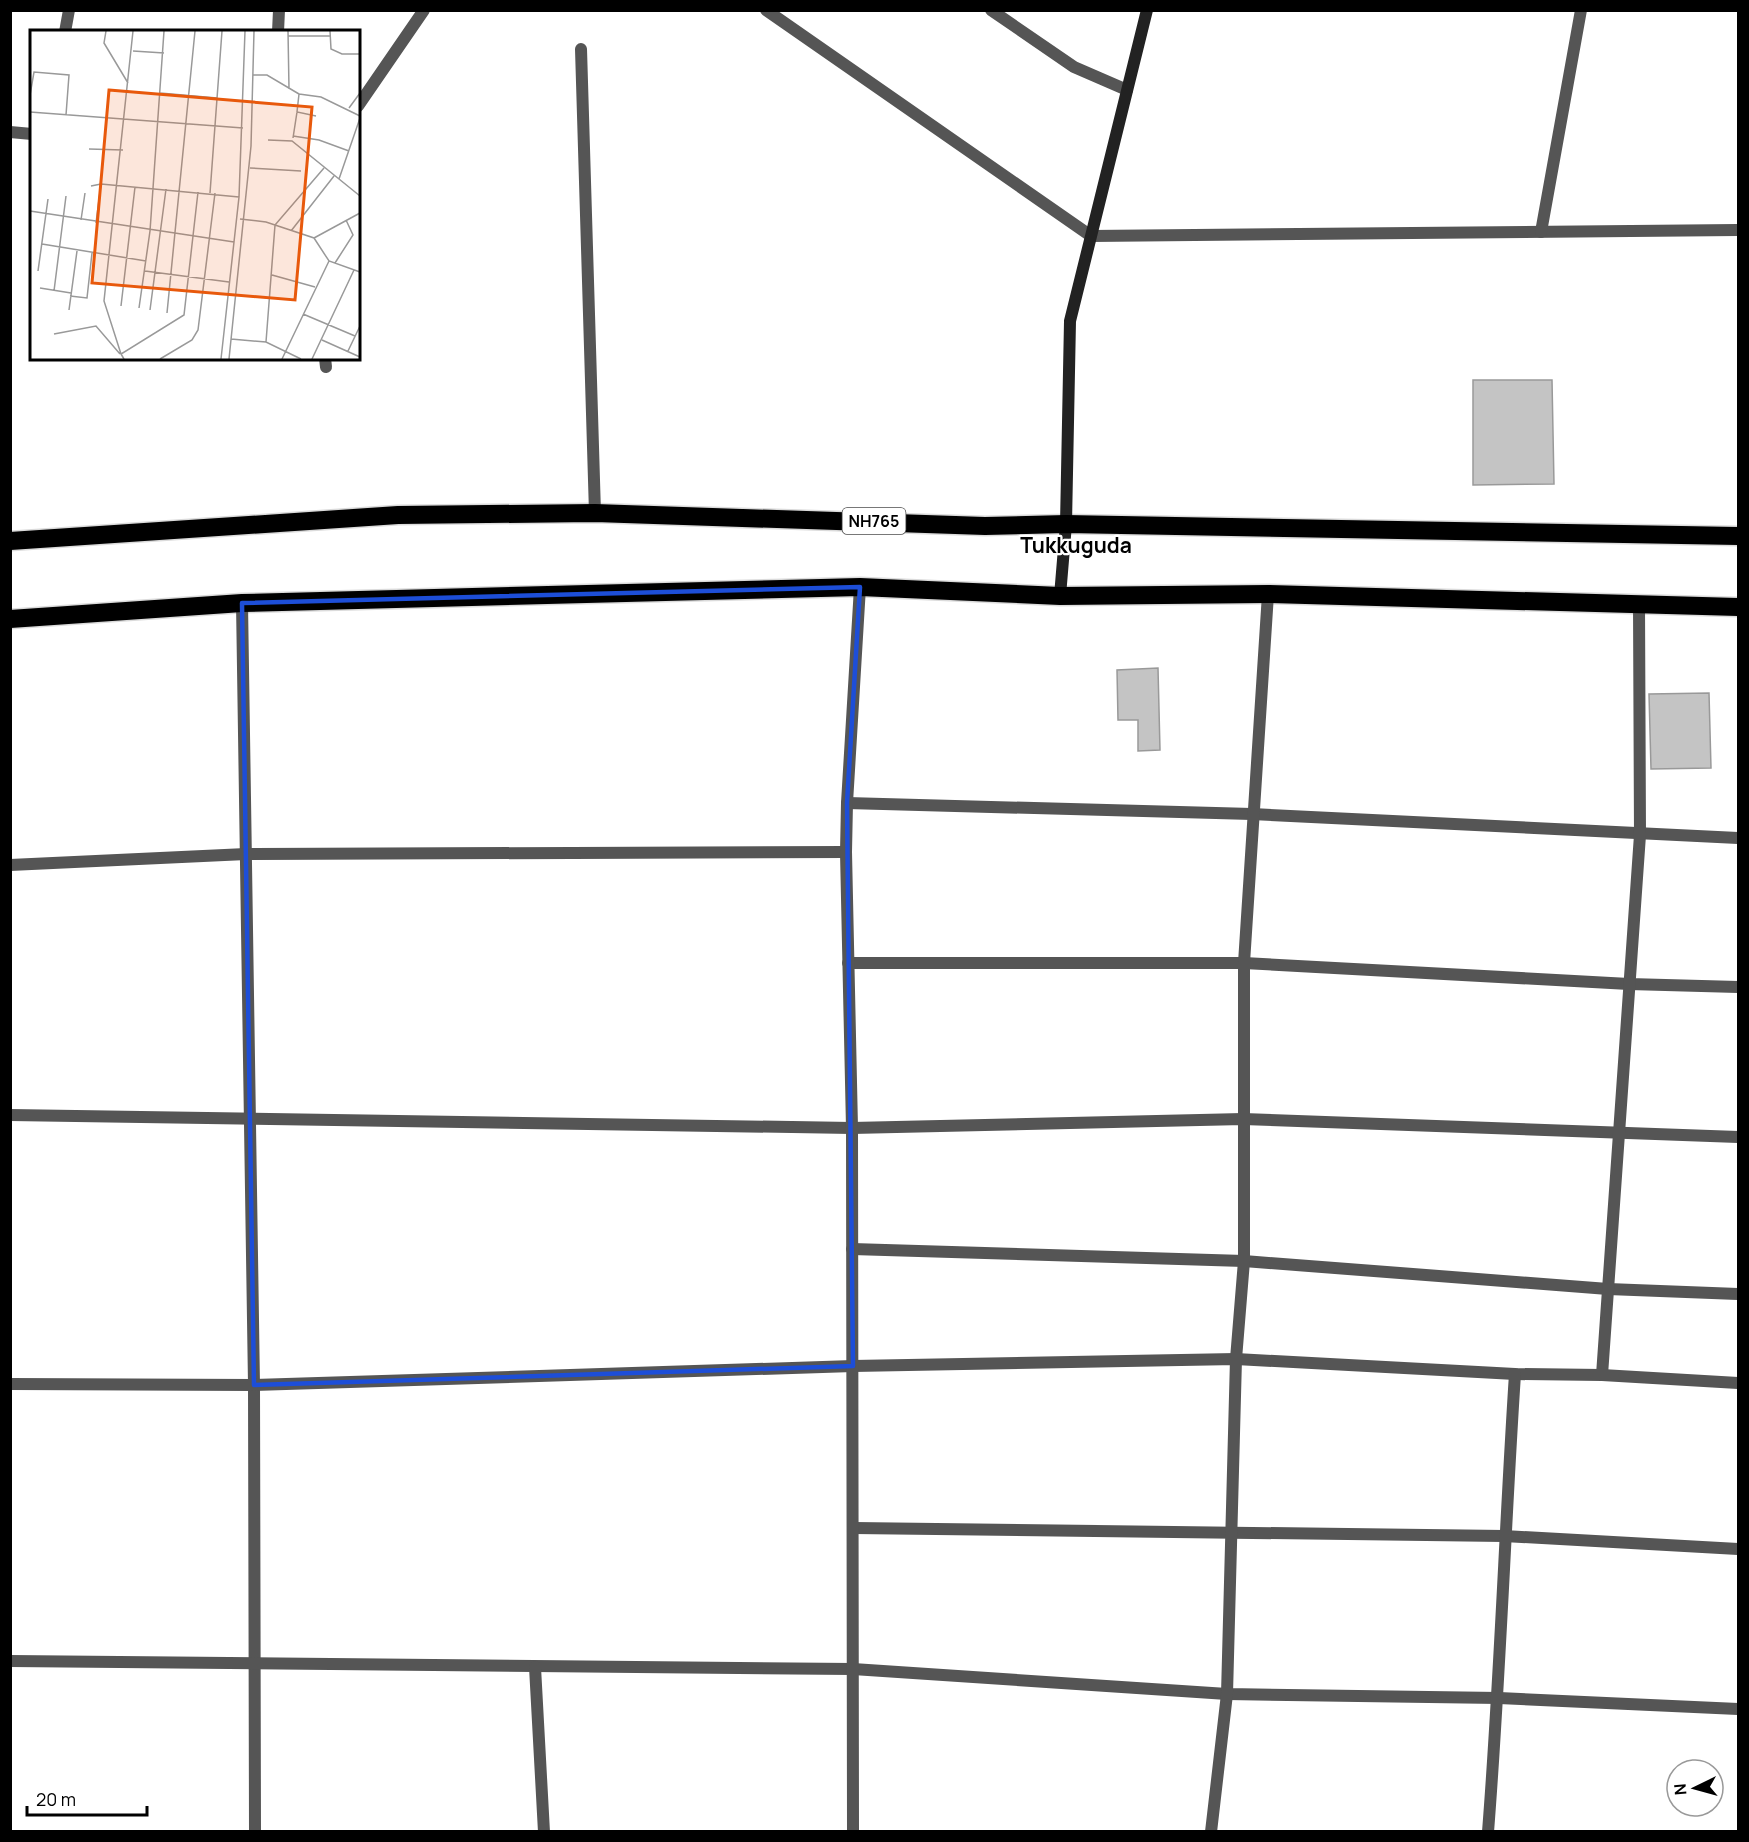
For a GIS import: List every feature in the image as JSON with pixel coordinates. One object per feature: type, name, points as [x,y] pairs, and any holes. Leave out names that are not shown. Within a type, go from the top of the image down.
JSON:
[{"type":"highway","name":"NH765","points":[[10,541],[398,515],[596,513],[986,526],[1066,524],[1738,536]]},
{"type":"highway","points":[[10,619],[242,603],[860,588],[1060,596],[1268,594],[1738,607]]},
{"type":"street","points":[[65,30],[69,10]]},
{"type":"street","points":[[278,30],[279,10]]},
{"type":"street","points":[[360,103],[424,10]]},
{"type":"street","points":[[766,10],[1091,236],[1738,230]]},
{"type":"street","points":[[991,10],[1074,67],[1128,90]]},
{"type":"street","points":[[1060,596],[1066,524],[1070,321],[1147,10]]},
{"type":"street","points":[[1541,232],[1581,10]]},
{"type":"street","points":[[581,49],[596,513]]},
{"type":"street","points":[[10,132],[30,134]]},
{"type":"street","points":[[853,1832],[852,1128],[846,852],[860,588]]},
{"type":"street","points":[[1211,1832],[1227,1695],[1236,1359],[1244,1261],[1244,963],[1268,594]]},
{"type":"street","points":[[242,603],[254,1385],[255,1832]]},
{"type":"street","points":[[1602,1375],[1617,1132],[1640,835],[1639,605]]},
{"type":"street","points":[[847,803],[1252,814],[1640,835],[1738,838]]},
{"type":"street","points":[[10,865],[246,854],[846,852]]},
{"type":"street","points":[[848,963],[1244,963],[1629,984],[1738,987]]},
{"type":"street","points":[[10,1115],[852,1128],[1243,1119],[1738,1137]]},
{"type":"street","points":[[852,1249],[1244,1261],[1608,1289],[1738,1294]]},
{"type":"street","points":[[10,1384],[254,1385],[853,1366],[1236,1359],[1738,1383]]},
{"type":"street","points":[[1488,1832],[1499,1698],[1504,1536],[1515,1374]]},
{"type":"street","points":[[854,1528],[1504,1536],[1738,1549]]},
{"type":"street","points":[[10,1661],[253,1661],[535,1667],[853,1669],[1227,1695],[1499,1698],[1738,1709]]},
{"type":"street","points":[[535,1667],[544,1832]]},
{"type":"highlighted area","points":[[860,587],[847,803],[853,1366],[254,1385],[242,603]]},
{"type":"building","points":[[1473,380],[1552,380],[1554,484],[1473,485]]},
{"type":"building","points":[[1158,668],[1160,750],[1138,751],[1138,720],[1118,720],[1117,670]]},
{"type":"building","points":[[1709,693],[1711,768],[1651,769],[1649,694]]},
{"type":"district","name":"Tukkuguda","points":[[1076,545]]}]
